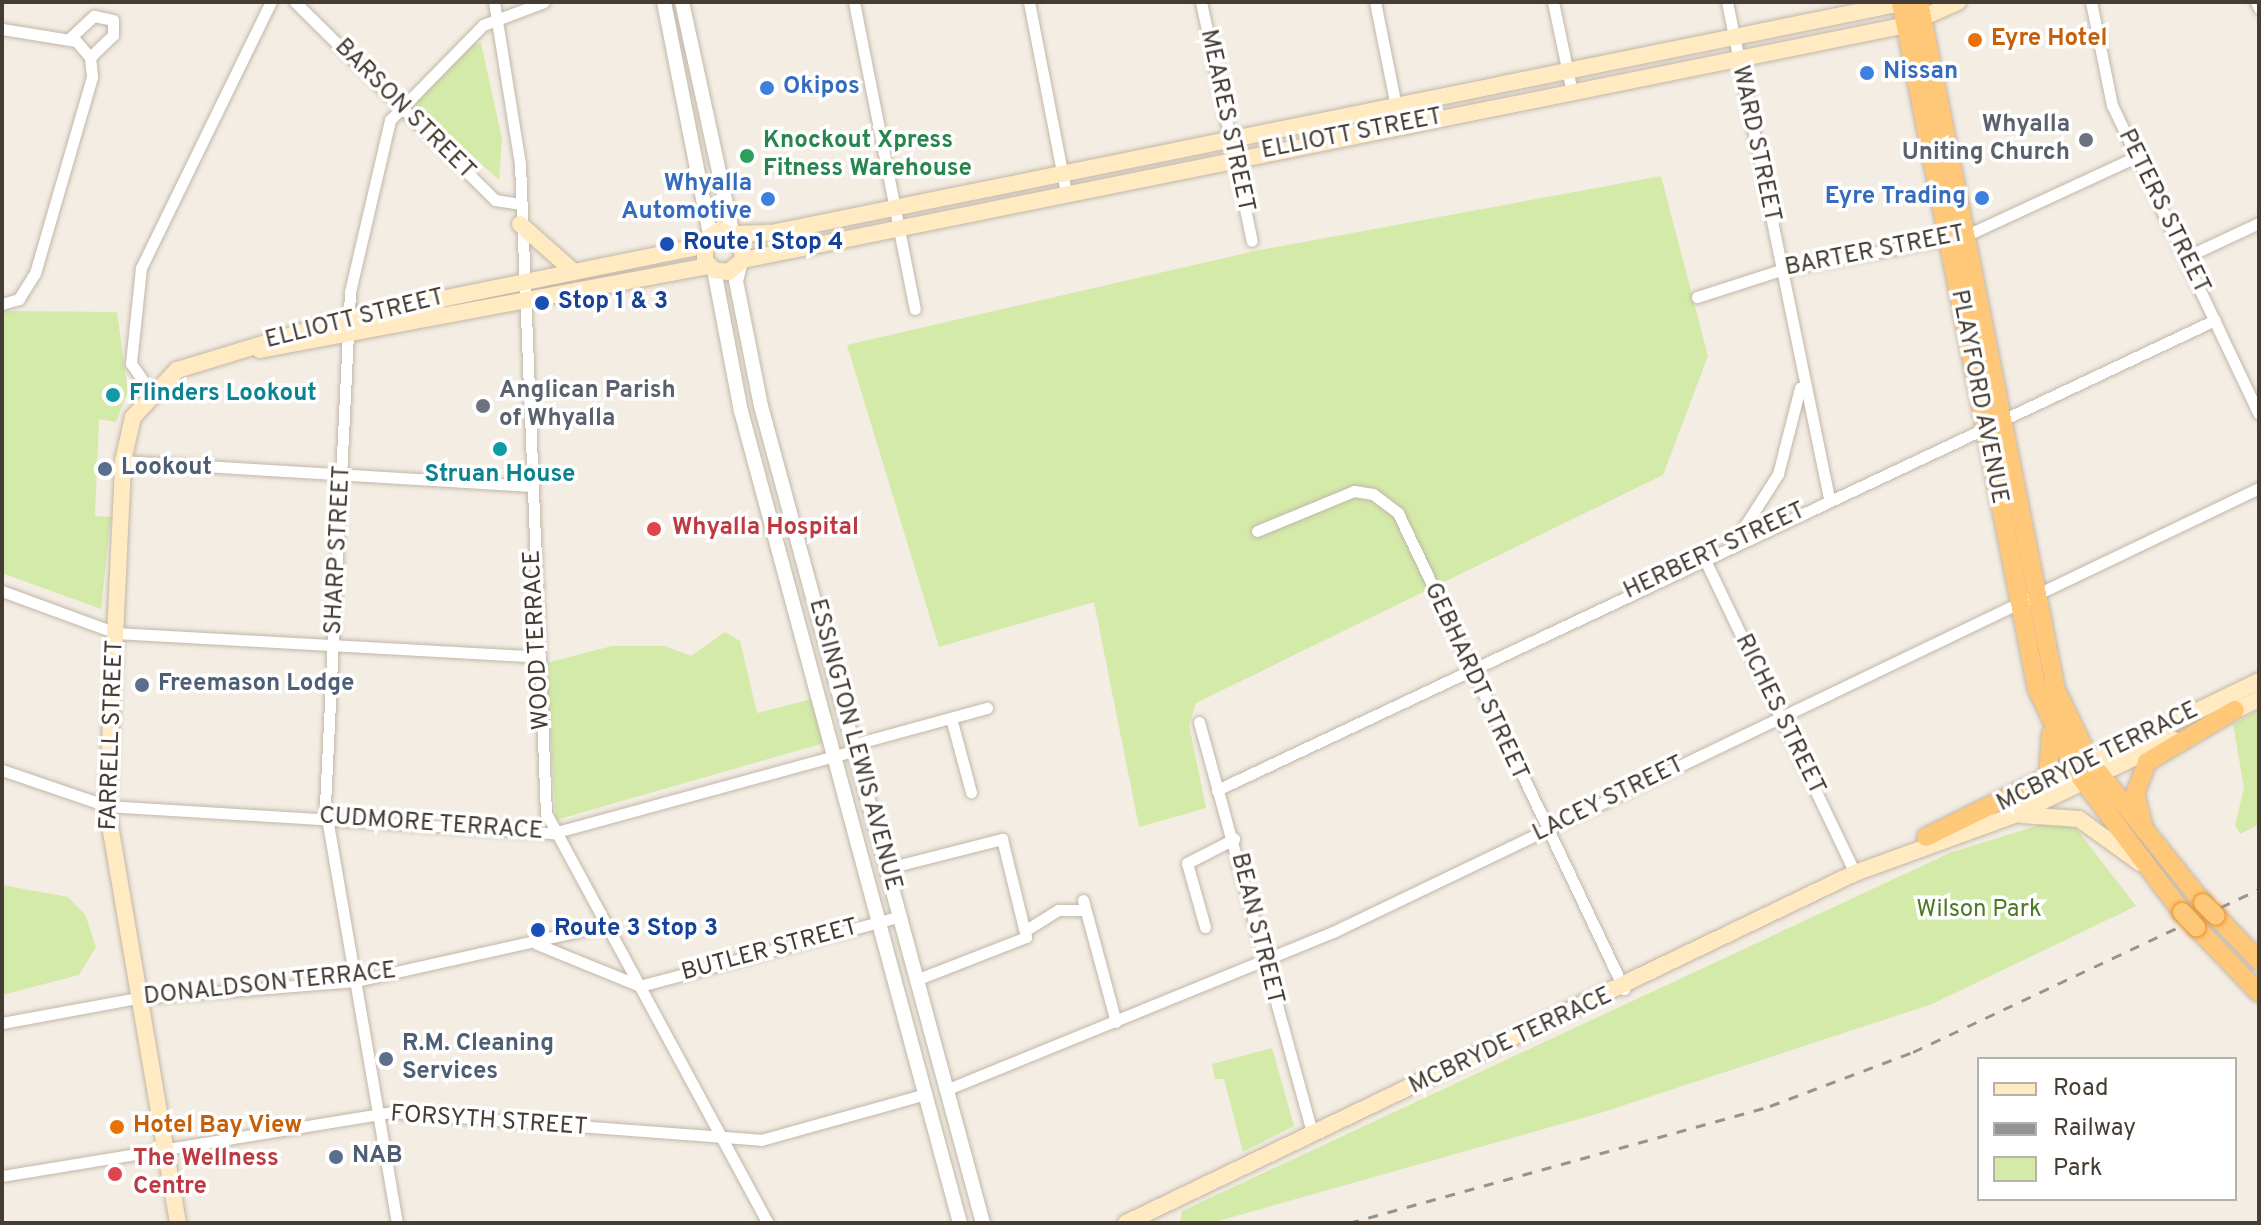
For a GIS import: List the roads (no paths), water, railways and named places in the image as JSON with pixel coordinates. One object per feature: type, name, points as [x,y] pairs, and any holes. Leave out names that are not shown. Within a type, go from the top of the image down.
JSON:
[{"type":"highway","name":"PLAYFORD AVENUE","points":[[1909,9],[1956,238],[1984,426],[2018,605],[2049,722],[2087,772]]},
{"type":"highway","name":"PLAYFORD AVENUE","points":[[1956,238],[2003,419],[2056,690],[2087,772]]},
{"type":"highway","points":[[2164,859],[2137,811],[2137,778],[2163,750],[2235,710]]},
{"type":"highway","points":[[1926,837],[2048,777],[2055,762],[2049,722]]},
{"type":"highway","points":[[2087,772],[2259,961]]},
{"type":"highway","points":[[2087,772],[2144,867],[2259,993]]},
{"type":"main road","name":"ELLIOTT STREET","points":[[239,350],[348,318],[520,280],[574,272],[734,232],[895,207],[1735,41],[1958,2]]},
{"type":"main road","name":"ELLIOTT STREET","points":[[239,350],[348,339],[1738,59],[1909,9]]},
{"type":"main road","points":[[520,224],[574,272]]},
{"type":"main road","points":[[734,232],[741,262]]},
{"type":"main road","points":[[707,238],[712,268]]},
{"type":"main road","name":"FARRELL STREET","points":[[178,1223],[137,998],[107,806],[123,461],[133,417],[151,392],[177,370],[239,350]]},
{"type":"main road","name":"MCBRYDE TERRACE","points":[[1126,1223],[1624,990],[1855,873],[1894,856],[2014,815],[2157,729],[2259,681]]},
{"type":"main road","points":[[2056,690],[2088,745],[2110,746],[2157,729]]},
{"type":"main road","points":[[2204,706],[2252,692],[2257,700]]},
{"type":"main road","name":"MCBRYDE TERRACE","points":[[1894,856],[1926,837],[2257,700]]},
{"type":"main road","points":[[2014,815],[2079,819],[2144,867]]},
{"type":"street","points":[[151,392],[131,363],[141,268],[271,2]]},
{"type":"street","name":"BARSON STREET","points":[[295,2],[495,200],[520,204]]},
{"type":"street","name":"WOOD TERRACE","points":[[494,2],[520,204],[520,280],[530,486],[553,833],[768,1223]]},
{"type":"street","points":[[496,16],[544,2]]},
{"type":"street","points":[[664,2],[707,238]]},
{"type":"street","points":[[682,2],[734,232]]},
{"type":"street","points":[[854,2],[915,309]]},
{"type":"street","points":[[1029,2],[1066,192]]},
{"type":"street","name":"MEARES STREET","points":[[1201,2],[1252,241]]},
{"type":"street","points":[[1375,2],[1400,126]]},
{"type":"street","points":[[1553,2],[1572,92]]},
{"type":"street","name":"WARD STREET","points":[[1727,2],[1801,381],[1829,498]]},
{"type":"street","name":"PETERS STREET","points":[[2091,2],[2109,93],[2136,157],[2259,414]]},
{"type":"street","points":[[2256,2],[2259,8]]},
{"type":"street","points":[[69,39],[94,16],[113,20],[113,35],[90,57]]},
{"type":"street","name":"SHARP STREET","points":[[397,1223],[327,818],[348,318],[390,120],[496,16]]},
{"type":"street","points":[[2,29],[69,39],[90,57],[91,92],[52,226],[25,293],[2,304]]},
{"type":"street","name":"BARTER STREET","points":[[1697,297],[1781,270],[1956,238],[2136,157]]},
{"type":"street","points":[[2186,257],[2259,223]]},
{"type":"street","name":"ESSINGTON LEWIS AVENUE","points":[[741,262],[736,281],[761,406],[983,1223]]},
{"type":"street","name":"ESSINGTON LEWIS AVENUE","points":[[712,268],[741,411],[960,1223]]},
{"type":"street","name":"HERBERT STREET","points":[[1217,790],[1829,498],[2215,320]]},
{"type":"street","name":"WARD STREET","points":[[1734,543],[1778,474],[1801,381]]},
{"type":"street","points":[[123,461],[530,486]]},
{"type":"street","name":"LACEY STREET","points":[[948,1089],[1265,963],[2259,488]]},
{"type":"street","name":"GEBHARDT STREET","points":[[1257,531],[1354,491],[1373,494],[1398,513],[1468,669],[1624,990]]},
{"type":"street","name":"RICHES STREET","points":[[1704,558],[1855,873]]},
{"type":"street","points":[[2,591],[116,633],[539,657]]},
{"type":"street","name":"CUDMORE TERRACE","points":[[2,770],[107,806],[553,833],[836,755],[987,708]]},
{"type":"street","points":[[951,718],[971,792]]},
{"type":"street","name":"BEAN STREET","points":[[1199,722],[1234,839],[1313,1135]]},
{"type":"street","points":[[888,868],[1002,839],[1026,937],[918,979]]},
{"type":"street","points":[[1205,927],[1187,863],[1234,839]]},
{"type":"street","points":[[1026,930],[1055,911],[1084,905],[1116,1022]]},
{"type":"street","name":"BUTLER STREET","points":[[640,986],[901,916]]},
{"type":"street","name":"DONALDSON TERRACE","points":[[2,1023],[137,998],[356,981],[537,944],[606,925]]},
{"type":"street","points":[[537,944],[640,986]]},
{"type":"street","points":[[926,1094],[948,1089]]},
{"type":"street","name":"FORSYTH STREET","points":[[2,1176],[379,1114],[723,1142],[761,1140],[926,1094]]},
{"type":"railway","points":[[1349,1223],[1770,1106],[1913,1052],[2259,889]]},
{"type":"place","name":"Eyre Hotel","points":[[1975,40]]},
{"type":"place","name":"Nissan","points":[[1867,73]]},
{"type":"place","name":"Okipos","points":[[767,88]]},
{"type":"place","name":"Whyalla Uniting Church","points":[[2086,140]]},
{"type":"place","name":"Knockout Xpress Fitness Warehouse","points":[[747,156]]},
{"type":"place","name":"Eyre Trading","points":[[1982,198]]},
{"type":"place","name":"Whyalla Automotive","points":[[768,199]]},
{"type":"place","name":"Route 1 Stop 4","points":[[667,244]]},
{"type":"place","name":"Stop 1 & 3","points":[[542,303]]},
{"type":"place","name":"Flinders Lookout","points":[[113,395]]},
{"type":"place","name":"Anglican Parish of Whyalla","points":[[483,406]]},
{"type":"place","name":"Struan House","points":[[500,449]]},
{"type":"place","name":"Lookout","points":[[105,469]]},
{"type":"place","name":"Whyalla Hospital","points":[[654,529]]},
{"type":"place","name":"Freemason Lodge","points":[[142,685]]},
{"type":"place","name":"Route 3 Stop 3","points":[[538,930]]},
{"type":"place","name":"R.M. Cleaning Services","points":[[386,1059]]},
{"type":"place","name":"Hotel Bay View","points":[[117,1127]]},
{"type":"place","name":"NAB","points":[[336,1157]]},
{"type":"place","name":"The Wellness Centre","points":[[115,1174]]},
{"type":"park label","name":"Wilson Park","points":[[1979,911]]}]
